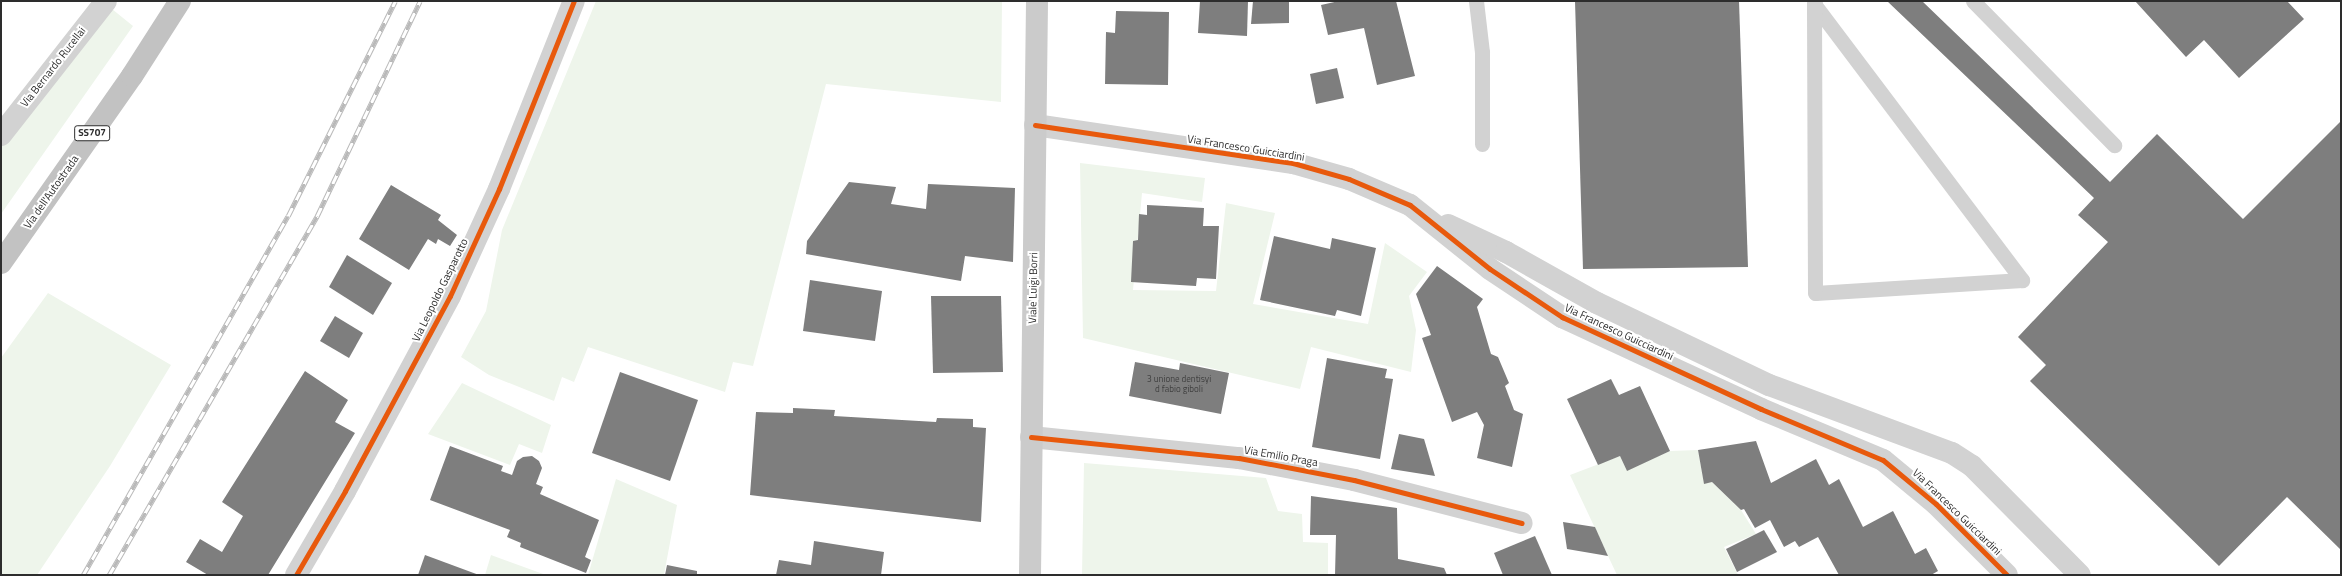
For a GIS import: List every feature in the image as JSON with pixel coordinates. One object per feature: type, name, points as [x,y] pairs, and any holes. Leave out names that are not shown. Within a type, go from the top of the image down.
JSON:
[{"type":"highway","name":"Via dell'Autostrada","points":[[1,263],[132,76],[180,1]]},
{"type":"main road","name":"Viale Luigi Borri","points":[[1030,575],[1037,1]]},
{"type":"street","name":"Via Bernardo Rucellai","points":[[1,135],[106,1]]},
{"type":"street","name":"Via Leopoldo Gasparotto","points":[[296,575],[346,491],[450,296],[499,189],[574,1]]},
{"type":"street","name":"Via Francesco Guicciardini","points":[[1035,125],[1293,163],[1349,179],[1506,252],[1597,303],[1770,385],[1952,453],[1972,466],[2080,575]]},
{"type":"street","name":"Via Francesco Guicciardini","points":[[1416,210],[1490,269],[1562,317],[1761,409],[1883,460],[1931,500],[2007,575]]},
{"type":"street","name":"Via Emilio Praga","points":[[1031,437],[1239,458],[1354,480],[1522,523]]},
{"type":"lane","points":[[1476,1],[1482,52],[1482,144]]},
{"type":"lane","points":[[1972,1],[2114,145]]},
{"type":"lane","points":[[1814,2],[1852,54],[2022,280],[1815,293],[1814,2]]},
{"type":"shaded area","points":[[596,1],[1002,1],[1001,102],[826,84],[753,366],[733,362],[725,392],[588,347],[574,382],[562,377],[554,401],[489,375],[461,357],[486,311],[502,230]]},
{"type":"shaded area","points":[[112,9],[133,26],[1,214],[1,137]]},
{"type":"shaded area","points":[[1080,163],[1205,178],[1202,202],[1142,193],[1133,290],[1216,291],[1226,203],[1275,213],[1253,304],[1368,324],[1385,243],[1427,272],[1409,296],[1416,330],[1411,372],[1311,347],[1300,389],[1083,338]]},
{"type":"shaded area","points":[[48,293],[171,365],[110,466],[37,575],[1,575],[1,358]]},
{"type":"shaded area","points":[[462,383],[551,425],[542,453],[519,444],[510,465],[428,434]]},
{"type":"shaded area","points":[[1698,450],[1704,483],[1712,482],[1741,510],[1756,534],[1724,547],[1738,575],[1617,575],[1570,475],[1620,456],[1627,470],[1670,451]]},
{"type":"shaded area","points":[[1084,463],[1266,478],[1278,511],[1302,514],[1303,542],[1328,543],[1328,575],[1082,575]]},
{"type":"shaded area","points":[[616,479],[677,505],[664,575],[588,575]]},
{"type":"shaded area","points":[[491,555],[546,575],[485,575]]},
{"type":"building","points":[[1200,1],[1248,1],[1247,36],[1198,33]]},
{"type":"building","points":[[1253,1],[1289,1],[1289,23],[1251,24]]},
{"type":"building","points":[[1339,1],[1396,1],[1415,76],[1377,85],[1364,28],[1328,35],[1321,5]]},
{"type":"building","points":[[1575,1],[1739,1],[1748,267],[1583,269]]},
{"type":"building","points":[[1887,1],[1922,1],[2110,182],[2157,134],[2243,219],[2341,121],[2341,550],[2287,497],[2219,566],[2030,381],[2046,365],[2018,337],[2108,242],[2078,215],[2094,198]]},
{"type":"building","points":[[2135,1],[2287,1],[2304,19],[2239,78],[2204,40],[2186,57]]},
{"type":"building","points":[[1116,11],[1169,12],[1168,85],[1105,84],[1106,32],[1115,33]]},
{"type":"building","points":[[1337,68],[1344,98],[1316,104],[1310,74]]},
{"type":"building","points":[[849,182],[896,187],[891,204],[926,209],[928,184],[1015,188],[1013,262],[965,256],[961,281],[806,254],[807,241]]},
{"type":"building","points":[[391,185],[441,215],[438,220],[457,235],[450,246],[438,239],[436,244],[428,239],[409,270],[359,239]]},
{"type":"building","points":[[1147,205],[1204,208],[1203,226],[1219,226],[1216,279],[1197,278],[1196,286],[1131,282],[1133,241],[1138,240],[1139,214],[1147,215]]},
{"type":"building","points":[[1274,236],[1330,249],[1332,238],[1376,248],[1361,316],[1337,310],[1335,316],[1260,300]]},
{"type":"building","points":[[347,255],[392,283],[373,315],[329,287]]},
{"type":"building","points":[[1437,266],[1483,299],[1477,307],[1491,354],[1498,357],[1509,383],[1505,386],[1514,410],[1523,414],[1512,467],[1477,458],[1484,425],[1477,412],[1452,422],[1422,338],[1431,335],[1416,294]]},
{"type":"building","points":[[810,280],[882,291],[875,341],[803,331]]},
{"type":"building","points":[[931,296],[1001,296],[1003,372],[933,373]]},
{"type":"building","points":[[335,316],[363,333],[349,358],[320,341]]},
{"type":"building","points":[[1327,358],[1387,369],[1385,378],[1393,379],[1380,459],[1312,447]]},
{"type":"building","points":[[1135,362],[1179,370],[1180,363],[1229,373],[1221,414],[1129,396]]},
{"type":"building","points":[[305,371],[348,400],[335,422],[355,433],[268,575],[208,575],[186,562],[200,539],[222,552],[243,516],[222,502]]},
{"type":"building","points":[[620,372],[698,400],[670,481],[592,453]]},
{"type":"building","points":[[1611,379],[1619,395],[1640,386],[1670,451],[1627,471],[1620,456],[1598,465],[1567,399]]},
{"type":"building","points":[[793,408],[835,410],[834,416],[936,422],[937,418],[973,419],[973,427],[986,428],[981,522],[750,495],[756,412],[793,413]]},
{"type":"building","points":[[1399,434],[1424,439],[1435,476],[1391,469]]},
{"type":"building","points":[[1756,441],[1771,483],[1816,459],[1829,485],[1839,479],[1863,527],[1893,511],[1915,554],[1926,548],[1938,571],[1931,575],[1839,575],[1818,537],[1799,547],[1795,541],[1784,547],[1770,520],[1755,528],[1744,509],[1741,510],[1712,482],[1704,484],[1698,450]]},
{"type":"building","points":[[450,446],[503,466],[501,471],[512,475],[517,461],[523,457],[532,456],[539,461],[542,468],[536,484],[543,487],[540,494],[599,520],[585,557],[591,560],[586,573],[520,547],[521,543],[507,537],[510,530],[430,500]]},
{"type":"building","points":[[1311,496],[1397,508],[1398,559],[1444,568],[1447,575],[1335,575],[1336,535],[1310,535]]},
{"type":"building","points":[[1563,522],[1595,527],[1608,556],[1567,549]]},
{"type":"building","points":[[1764,530],[1777,552],[1737,572],[1726,549]]},
{"type":"building","points":[[1535,536],[1552,575],[1503,575],[1494,553]]},
{"type":"building","points":[[814,541],[884,552],[881,575],[776,575],[779,560],[811,565]]},
{"type":"building","points":[[425,555],[479,575],[418,575]]},
{"type":"building","points":[[667,565],[697,571],[697,575],[665,575]]},
{"type":"railway","points":[[83,575],[288,216],[395,1]]},
{"type":"railway","points":[[109,575],[317,216],[420,1]]},
{"type":"cycle path","points":[[296,575],[345,491],[450,296],[499,189],[574,1]]},
{"type":"cycle path","points":[[1035,125],[1293,163],[1349,179],[1410,205],[1490,269],[1562,317],[1761,409],[1883,460],[1936,504],[2007,575]]},
{"type":"cycle path","points":[[1031,437],[1239,458],[1354,480],[1522,523]]}]
